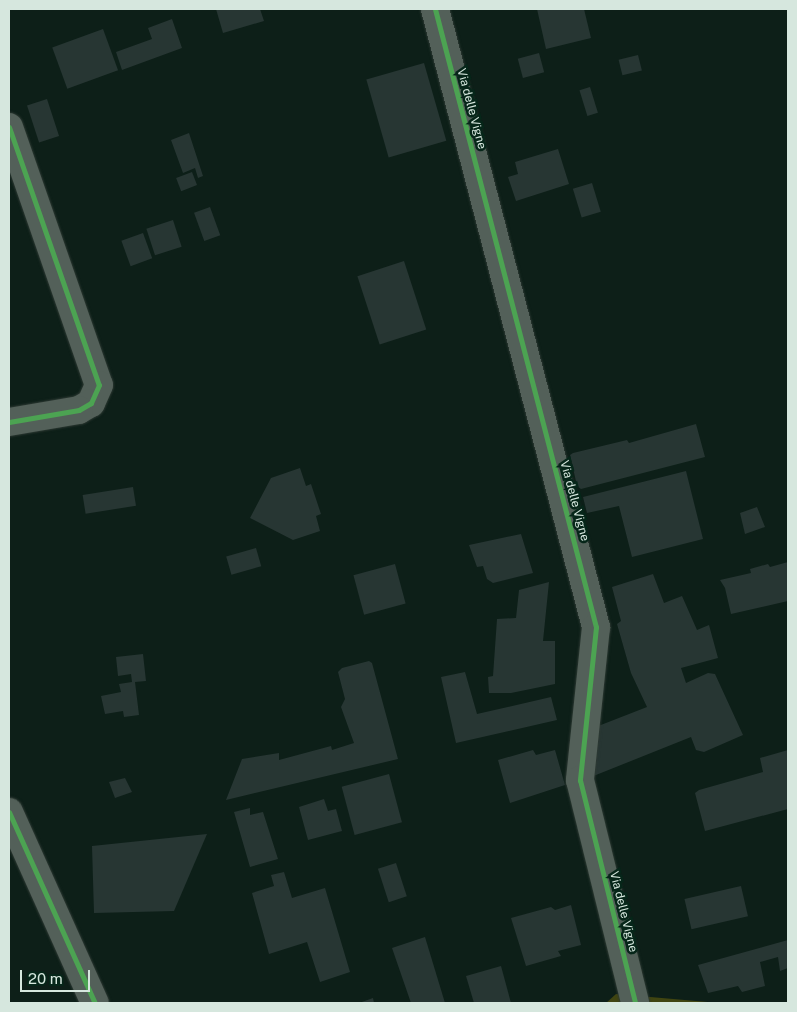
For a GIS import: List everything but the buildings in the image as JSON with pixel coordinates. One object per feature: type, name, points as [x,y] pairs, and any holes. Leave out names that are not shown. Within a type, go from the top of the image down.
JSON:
[{"type":"street","name":"Via delle Vigne","points":[[435,9],[596,627],[580,780],[635,1003]]},
{"type":"street","points":[[9,127],[98,385],[95,397],[91,403],[79,410],[9,422]]},
{"type":"street","points":[[9,812],[95,1003]]},
{"type":"green space","points":[[616,994],[719,1003],[606,1003]]},
{"type":"cycle path","points":[[435,9],[596,627],[580,780],[635,1003]]},
{"type":"cycle path","points":[[9,127],[99,385],[91,403],[79,410],[9,422]]},
{"type":"cycle path","points":[[9,812],[95,1003]]}]
